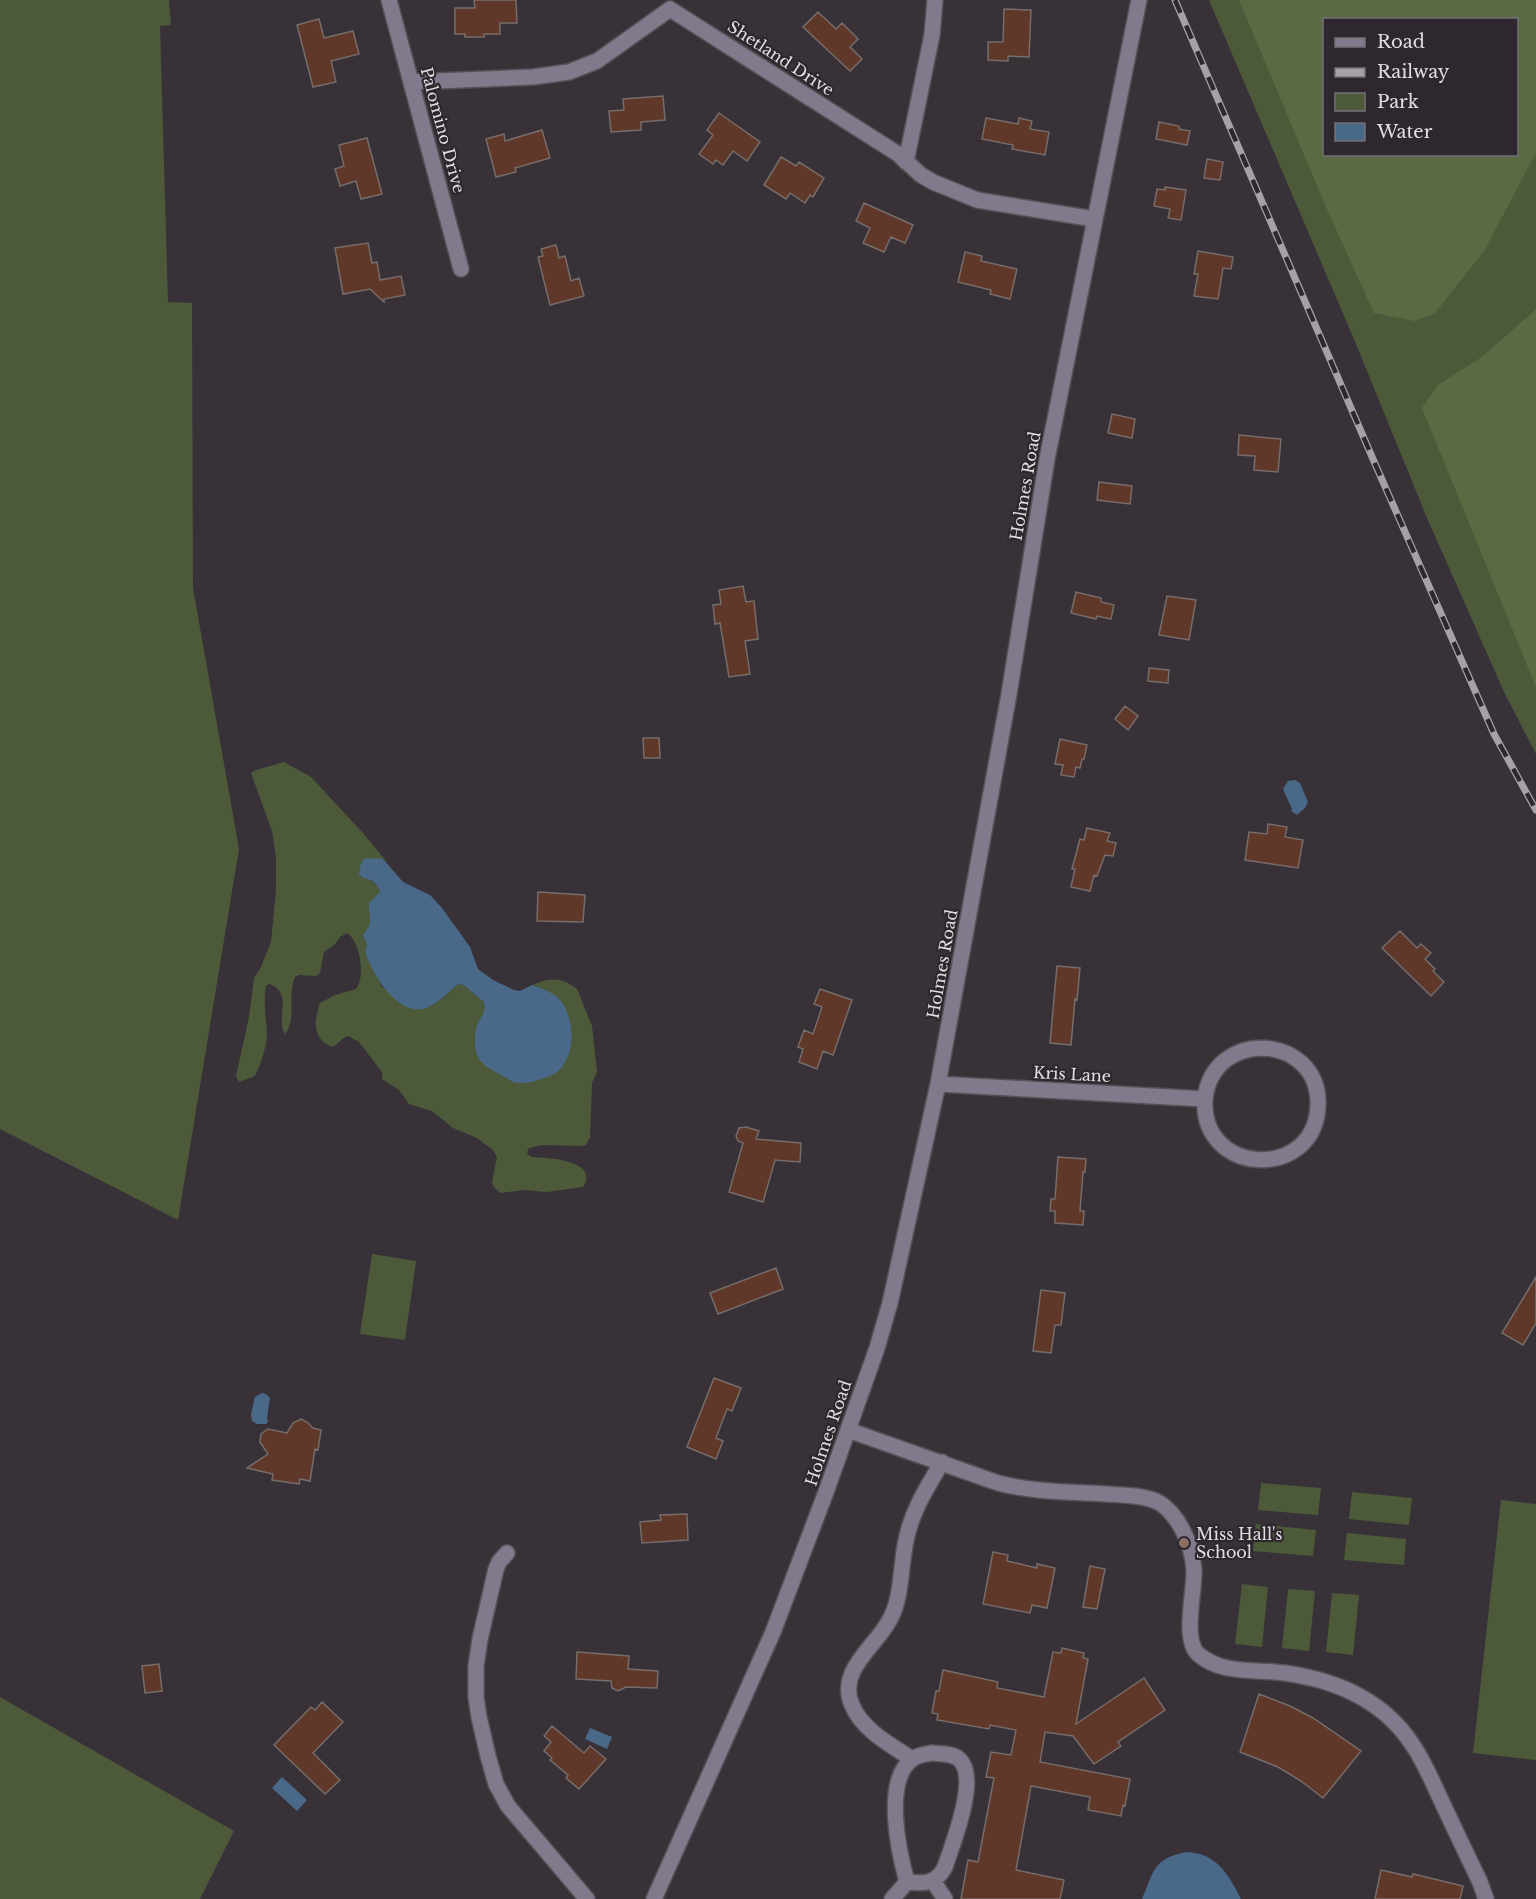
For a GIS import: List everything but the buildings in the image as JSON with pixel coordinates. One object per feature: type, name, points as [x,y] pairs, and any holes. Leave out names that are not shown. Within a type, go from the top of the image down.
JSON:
[{"type":"street","name":"Palomino Drive","points":[[389,0],[461,269]]},
{"type":"street","points":[[906,162],[932,35],[935,0]]},
{"type":"street","name":"Holmes Road","points":[[654,1899],[772,1632],[826,1492],[885,1323],[938,1084],[1009,694],[1047,459],[1139,0]]},
{"type":"street","name":"Shetland Drive","points":[[412,82],[533,77],[569,72],[597,61],[668,4],[898,154],[921,175],[933,182],[977,200],[1095,219]]},
{"type":"street","points":[[1260,1047],[1280,1051],[1298,1061],[1310,1074],[1315,1084],[1318,1104],[1314,1126],[1303,1143],[1277,1159],[1256,1161],[1230,1151],[1215,1137],[1206,1116],[1204,1099],[1210,1079],[1224,1061],[1241,1051],[1260,1047]]},
{"type":"street","name":"Kris Lane","points":[[938,1084],[1204,1099]]},
{"type":"street","points":[[848,1430],[1018,1488],[1138,1496],[1158,1502],[1172,1514],[1183,1530],[1191,1550],[1194,1570],[1190,1640],[1197,1652],[1220,1667],[1316,1678],[1354,1693],[1388,1716],[1407,1737],[1424,1764],[1486,1899]]},
{"type":"street","points":[[912,1759],[874,1733],[860,1717],[852,1704],[850,1681],[855,1665],[889,1622],[896,1606],[907,1535],[920,1500],[942,1462]]},
{"type":"street","points":[[507,1553],[496,1569],[478,1651],[476,1697],[483,1736],[496,1784],[507,1806],[587,1899]]},
{"type":"street","points":[[932,1754],[952,1755],[960,1760],[966,1774],[966,1795],[945,1867],[939,1877],[933,1881],[907,1882],[898,1840],[896,1803],[899,1781],[904,1769],[912,1759],[932,1754]]},
{"type":"street","points":[[933,1881],[945,1899]]},
{"type":"street","points":[[892,1899],[907,1882]]},
{"type":"green space","points":[[0,0],[169,0],[171,25],[160,26],[168,302],[192,303],[193,588],[239,849],[178,1220],[0,1129]]},
{"type":"green space","points":[[1209,0],[1536,0],[1536,754],[1504,692],[1427,518],[1356,344]]},
{"type":"green space","points":[[1239,0],[1536,0],[1536,153],[1484,251],[1435,313],[1415,321],[1374,313],[1326,207]]},
{"type":"green space","points":[[1536,309],[1536,687],[1422,408],[1438,385],[1482,357]]},
{"type":"green space","points":[[284,762],[311,777],[387,862],[383,859],[369,879],[378,886],[380,893],[369,909],[370,923],[363,935],[367,945],[367,956],[382,987],[428,1007],[443,998],[457,985],[462,984],[484,1002],[485,1013],[478,1023],[571,1044],[570,1020],[543,989],[532,985],[555,979],[566,982],[577,989],[592,1026],[597,1072],[592,1083],[590,1137],[586,1145],[582,1146],[542,1145],[529,1148],[527,1152],[532,1157],[560,1160],[579,1166],[586,1178],[583,1187],[547,1192],[523,1190],[500,1193],[492,1182],[497,1157],[493,1150],[477,1138],[453,1128],[432,1111],[409,1104],[399,1090],[382,1079],[382,1072],[359,1042],[348,1036],[331,1047],[320,1038],[316,1022],[320,1003],[335,995],[356,989],[361,976],[358,951],[352,937],[347,933],[324,952],[320,973],[316,976],[299,975],[295,977],[289,1028],[285,1034],[282,1028],[281,993],[269,984],[266,986],[267,1033],[263,1054],[256,1074],[239,1082],[236,1076],[249,1017],[254,978],[271,942],[276,891],[276,858],[272,831],[251,773]]},
{"type":"green space","points":[[372,1254],[416,1261],[405,1340],[360,1334]]},
{"type":"green space","points":[[1261,1483],[1321,1488],[1318,1515],[1258,1510]]},
{"type":"green space","points":[[1352,1492],[1412,1498],[1409,1525],[1349,1519]]},
{"type":"green space","points":[[1501,1500],[1536,1504],[1536,1760],[1473,1753]]},
{"type":"green space","points":[[1256,1524],[1316,1530],[1313,1556],[1253,1551]]},
{"type":"green space","points":[[1347,1533],[1406,1539],[1404,1565],[1344,1560]]},
{"type":"green space","points":[[1242,1584],[1268,1587],[1262,1647],[1235,1644]]},
{"type":"green space","points":[[1288,1589],[1315,1591],[1309,1651],[1282,1648]]},
{"type":"green space","points":[[1332,1593],[1359,1595],[1353,1655],[1326,1652]]},
{"type":"green space","points":[[0,1697],[234,1831],[200,1899],[0,1899]]},
{"type":"water","points":[[1295,780],[1300,783],[1308,802],[1297,815],[1291,811],[1283,789],[1288,781]]},
{"type":"water","points":[[365,858],[383,859],[403,882],[430,895],[470,947],[478,969],[493,980],[520,991],[532,985],[560,1000],[569,1017],[572,1037],[568,1056],[557,1072],[536,1081],[519,1083],[484,1064],[477,1055],[475,1039],[478,1023],[484,1011],[484,1002],[462,984],[457,985],[443,998],[426,1008],[416,1009],[406,1006],[387,992],[373,971],[365,951],[367,945],[363,935],[370,923],[369,903],[380,892],[374,882],[359,874],[361,863]]},
{"type":"water","points":[[262,1393],[270,1398],[268,1422],[257,1424],[252,1421],[251,1414],[255,1397]]},
{"type":"water","points":[[590,1728],[612,1737],[607,1749],[585,1739]]},
{"type":"water","points":[[282,1777],[307,1800],[297,1811],[272,1788]]},
{"type":"water","points":[[1186,1852],[1197,1853],[1214,1861],[1226,1873],[1241,1899],[1142,1899],[1152,1874],[1160,1863],[1166,1858]]},
{"type":"railway","points":[[1175,0],[1494,734],[1536,810]]},
{"type":"place","name":"Miss Hall's School","points":[[1184,1543]]}]
